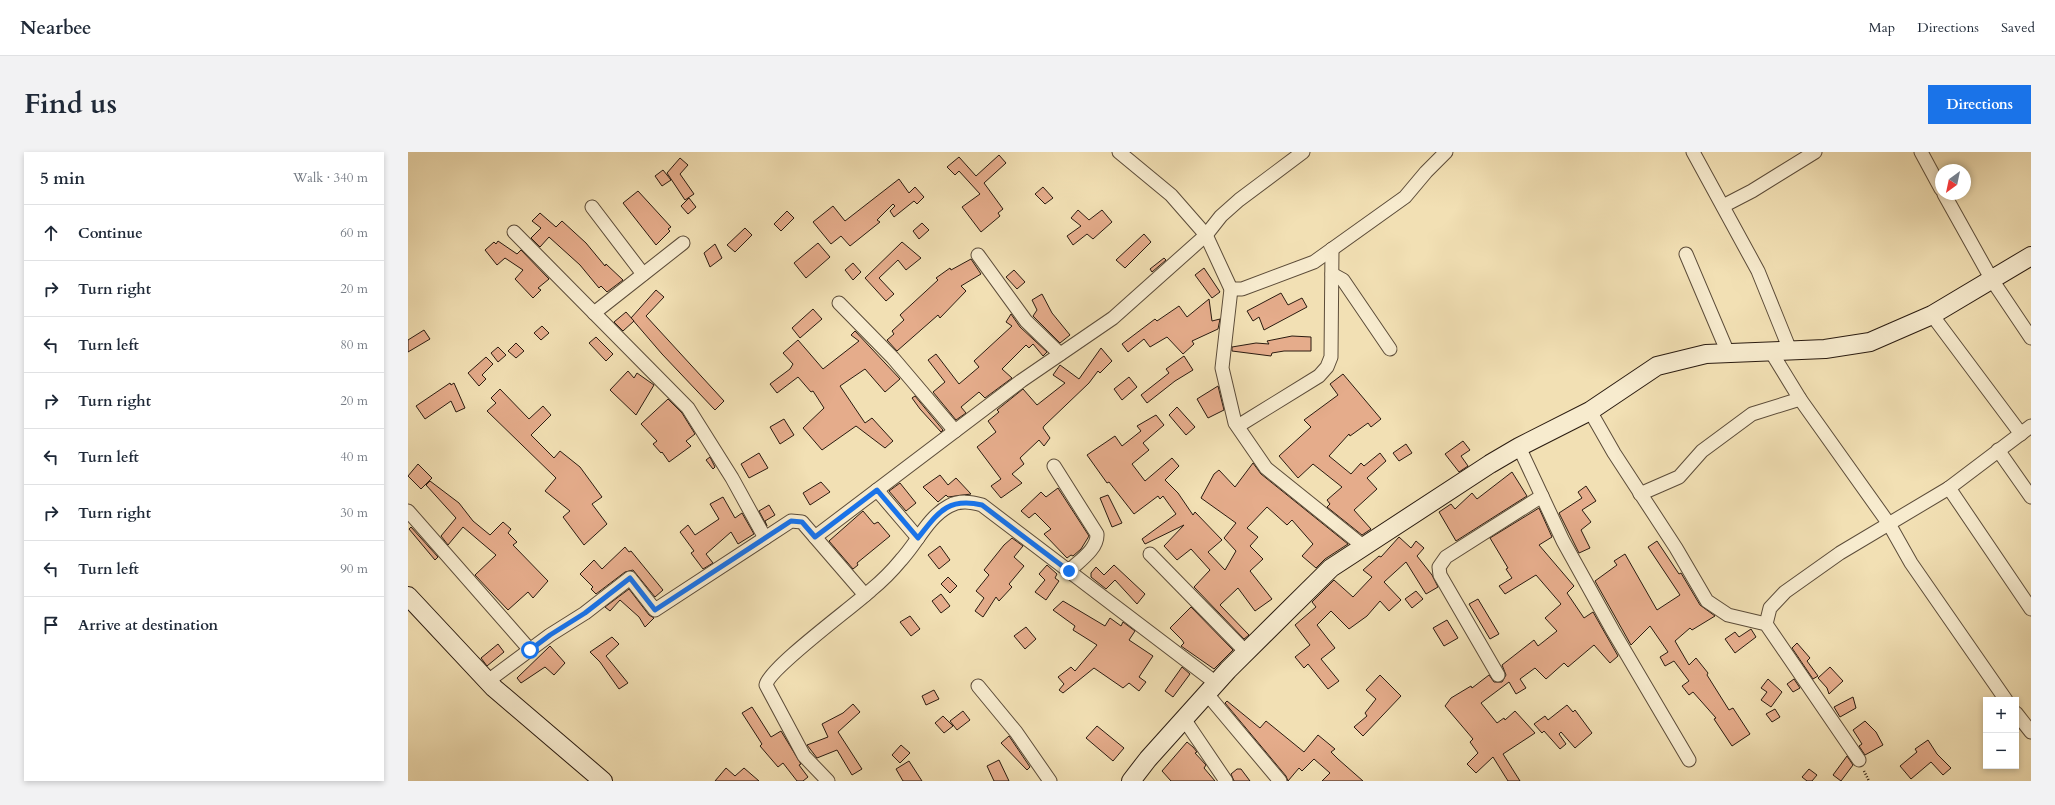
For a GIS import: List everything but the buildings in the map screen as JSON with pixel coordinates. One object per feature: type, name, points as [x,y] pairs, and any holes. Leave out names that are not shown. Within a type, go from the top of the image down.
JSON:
[{"type":"street","points":[[1119,152],[1171,195],[1206,235],[1232,289],[1222,368],[1238,426],[1266,468],[1363,546]]},
{"type":"street","points":[[815,537],[955,431],[1060,354],[1113,318],[1206,235],[1221,216],[1239,200],[1303,152]]},
{"type":"street","points":[[1232,289],[1242,289],[1314,262],[1405,197],[1426,172],[1446,152]]},
{"type":"street","points":[[1693,152],[1758,271],[1790,350]]},
{"type":"street","points":[[1723,206],[1752,191],[1815,152]]},
{"type":"street","points":[[1920,152],[1935,178]]},
{"type":"street","points":[[1947,200],[1992,280],[2031,338]]},
{"type":"street","points":[[592,208],[643,274]]},
{"type":"street","points":[[514,232],[688,408],[732,478],[765,538]]},
{"type":"street","points":[[594,313],[683,243]]},
{"type":"street","points":[[1238,426],[1319,376],[1327,367],[1331,357],[1332,249]]},
{"type":"street","points":[[1686,254],[1728,353]]},
{"type":"street","points":[[978,255],[1026,321],[1060,354]]},
{"type":"street","points":[[1130,781],[1211,688],[1331,568],[1519,447],[1590,411],[1658,366],[1706,354],[1770,350],[1825,349],[1870,342],[1932,315],[2031,256]]},
{"type":"street","points":[[1332,274],[1343,280],[1390,349]]},
{"type":"street","points":[[839,303],[893,358],[955,431]]},
{"type":"street","points":[[1766,624],[1770,608],[1785,592],[1840,553],[1949,488],[2026,430],[1932,315]]},
{"type":"street","points":[[1770,350],[1800,399],[1889,524],[1911,563],[2004,697]]},
{"type":"street","points":[[1640,494],[1679,477],[1702,451],[1752,414],[1800,399]]},
{"type":"street","points":[[1590,411],[1614,453],[1676,548],[1707,601],[1728,615],[1766,624],[1859,760]]},
{"type":"street","points":[[1519,447],[1563,541],[1605,617],[1689,760]]},
{"type":"street","points":[[1998,450],[2031,497]]},
{"type":"street","points":[[1054,466],[1098,534],[1098,540],[1093,548],[1069,571]]},
{"type":"street","points":[[1949,488],[2031,609]]},
{"type":"street","points":[[877,490],[918,538]]},
{"type":"street","points":[[1498,674],[1440,576],[1439,567],[1446,558],[1542,496]]},
{"type":"street","points":[[828,781],[804,756],[766,685],[767,682],[773,674],[818,633],[865,595],[901,560],[935,517],[950,506],[966,501],[982,505],[1069,571],[1211,688],[1280,781]]},
{"type":"street","points":[[408,512],[530,650]]},
{"type":"street","points":[[488,681],[550,635],[585,613],[630,578],[655,610],[791,521],[797,520],[802,522],[865,595]]},
{"type":"street","points":[[1150,554],[1246,652]]},
{"type":"street","points":[[408,596],[488,681],[603,781]]},
{"type":"street","points":[[978,686],[1016,732],[1050,781]]},
{"type":"street","points":[[2019,717],[2031,732]]},
{"type":"street","points":[[1184,719],[1226,781]]},
{"type":"route","points":[[530,650],[550,635],[585,613],[630,578],[655,610],[791,521],[797,520],[802,522],[815,537],[877,490],[918,538],[935,517],[950,506],[966,501],[982,505],[1069,571]]}]
